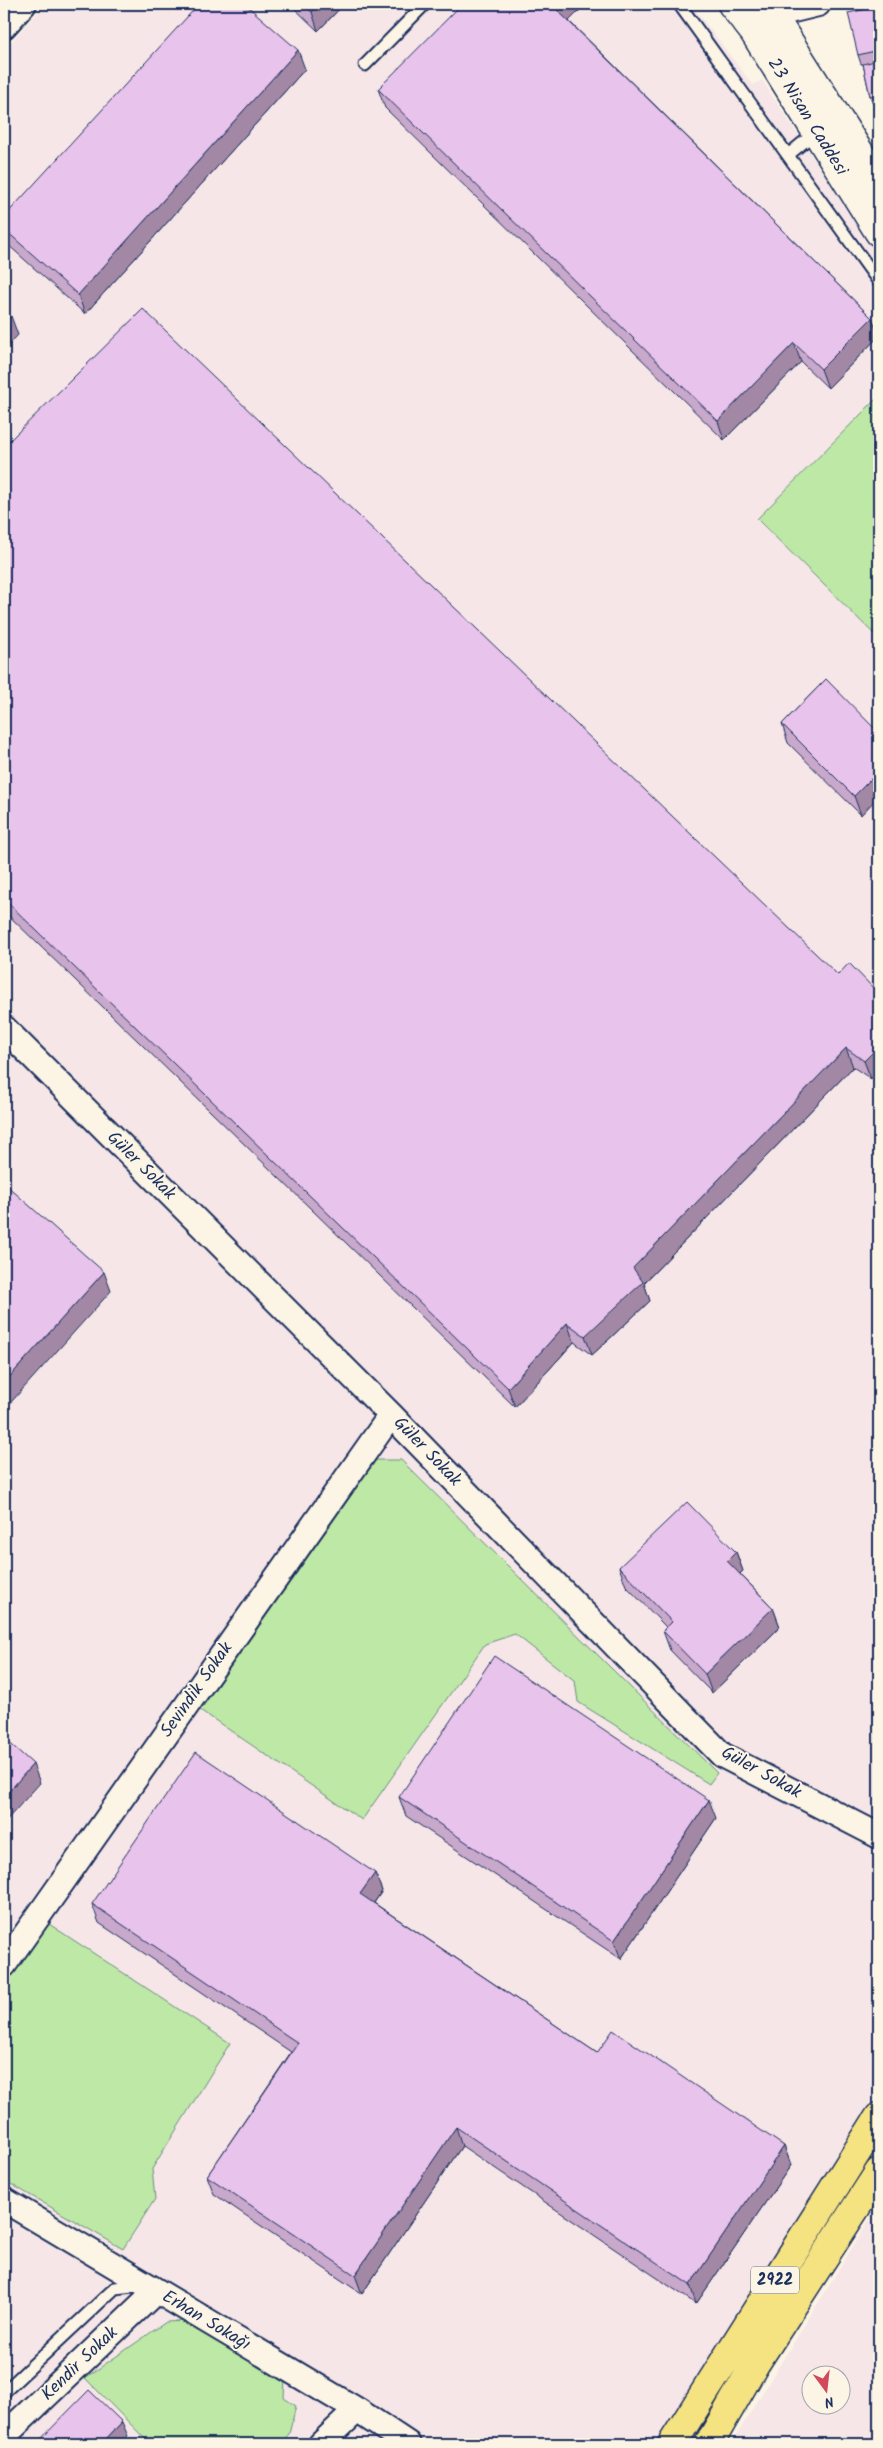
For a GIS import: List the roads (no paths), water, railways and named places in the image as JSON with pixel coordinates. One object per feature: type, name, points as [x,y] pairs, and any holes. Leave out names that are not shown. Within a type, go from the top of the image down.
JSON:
[{"type":"main road","name":"2922","points":[[672,2444],[879,2117]]},
{"type":"main road","points":[[709,2444],[755,2364],[879,2172]]},
{"type":"street","points":[[4,26],[24,4]]},
{"type":"street","name":"23 Nisan Caddesi","points":[[732,4],[754,32],[879,232]]},
{"type":"street","points":[[769,9],[818,4]]},
{"type":"street","name":"23 Nisan Caddesi","points":[[769,9],[879,182]]},
{"type":"street","name":"Güler Sokak","points":[[4,1028],[391,1415],[722,1755],[879,1836]]},
{"type":"street","name":"Sevindik Sokak","points":[[4,1964],[391,1415]]},
{"type":"street","name":"Erhan Sokağı","points":[[4,2200],[357,2410],[408,2444]]},
{"type":"street","name":"Kendir Sokak","points":[[4,2436],[156,2291]]},
{"type":"street","points":[[321,2444],[357,2410]]},
{"type":"lane","points":[[365,65],[425,4]]},
{"type":"lane","points":[[679,4],[879,282]]},
{"type":"lane","points":[[788,155],[816,132]]},
{"type":"lane","points":[[4,2392],[115,2288],[133,2286],[135,2279]]}]
